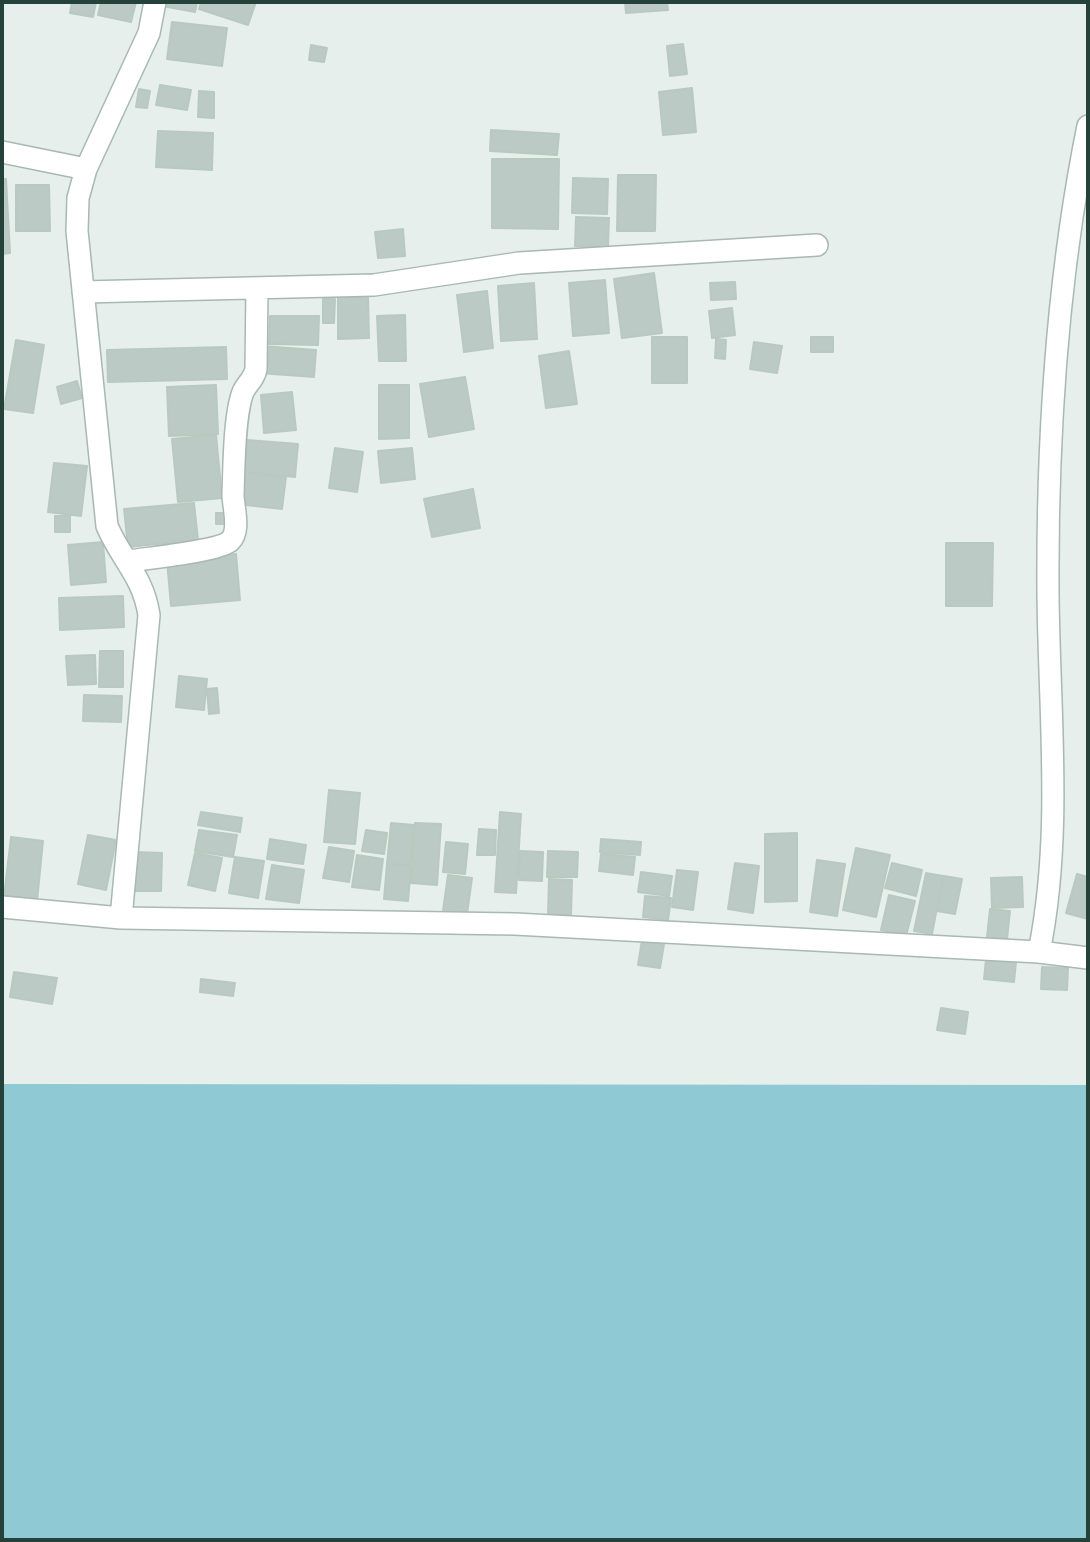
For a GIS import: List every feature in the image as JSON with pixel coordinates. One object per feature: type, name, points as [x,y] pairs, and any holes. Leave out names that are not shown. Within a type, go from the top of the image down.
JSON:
[{"type":"street","points":[[121,918],[149,615],[146,594],[130,561],[107,526],[77,231],[78,198],[86,169],[149,33],[155,2]]},
{"type":"street","points":[[1039,952],[1046,920],[1051,850],[1053,750],[1048,593],[1052,414],[1074,195],[1088,125]]},
{"type":"street","points":[[2,152],[86,169]]},
{"type":"street","points":[[83,292],[374,285],[519,263],[817,245]]},
{"type":"street","points":[[130,561],[216,547],[232,540],[235,532],[233,498],[237,437],[244,391],[254,378],[256,369],[257,288]]},
{"type":"street","points":[[2,907],[121,918],[516,924],[1039,952],[1088,958]]},
{"type":"water","points":[[2,1084],[1088,1085],[1088,1540],[2,1540]]},
{"type":"building","points":[[72,2],[96,2],[93,17],[70,13]]},
{"type":"building","points":[[101,2],[136,2],[131,22],[98,15]]},
{"type":"building","points":[[157,2],[197,2],[195,12],[157,5]]},
{"type":"building","points":[[201,2],[256,2],[248,25],[199,9]]},
{"type":"building","points":[[625,2],[667,2],[668,10],[626,13]]},
{"type":"building","points":[[172,22],[227,28],[222,66],[167,59]]},
{"type":"building","points":[[683,44],[687,74],[670,76],[667,46]]},
{"type":"building","points":[[311,45],[327,48],[324,62],[309,60]]},
{"type":"building","points":[[160,85],[191,90],[187,110],[156,105]]},
{"type":"building","points":[[692,88],[696,132],[663,135],[659,92]]},
{"type":"building","points":[[139,89],[150,91],[147,108],[136,107]]},
{"type":"building","points":[[199,91],[214,92],[214,118],[198,117]]},
{"type":"building","points":[[491,130],[559,134],[557,155],[490,151]]},
{"type":"building","points":[[158,131],[213,133],[212,170],[156,167]]},
{"type":"building","points":[[492,159],[559,159],[558,229],[492,228]]},
{"type":"building","points":[[618,175],[656,175],[655,231],[617,231]]},
{"type":"building","points":[[573,178],[608,179],[607,214],[572,213]]},
{"type":"building","points":[[2,179],[6,179],[10,253],[2,254]]},
{"type":"building","points":[[16,185],[49,185],[50,231],[16,231]]},
{"type":"building","points":[[576,217],[609,218],[608,247],[575,246]]},
{"type":"building","points":[[403,229],[405,256],[378,258],[375,232]]},
{"type":"building","points":[[654,273],[662,333],[622,338],[614,279]]},
{"type":"building","points":[[605,280],[609,333],[573,336],[569,283]]},
{"type":"building","points":[[735,282],[736,299],[711,300],[710,283]]},
{"type":"building","points":[[534,283],[537,339],[501,341],[498,286]]},
{"type":"building","points":[[487,291],[493,348],[464,352],[457,295]]},
{"type":"building","points":[[368,296],[369,338],[338,339],[338,297]]},
{"type":"building","points":[[323,299],[335,299],[334,323],[323,323]]},
{"type":"building","points":[[732,308],[735,335],[712,338],[709,311]]},
{"type":"building","points":[[405,315],[406,361],[379,361],[377,316]]},
{"type":"building","points":[[270,316],[319,316],[318,345],[269,344]]},
{"type":"building","points":[[652,337],[687,337],[687,383],[652,383]]},
{"type":"building","points":[[811,337],[833,337],[833,352],[811,352]]},
{"type":"building","points":[[716,339],[726,340],[725,359],[715,358]]},
{"type":"building","points":[[16,340],[44,345],[33,413],[4,409]]},
{"type":"building","points":[[754,342],[782,346],[777,373],[750,369]]},
{"type":"building","points":[[261,346],[316,350],[314,377],[259,373]]},
{"type":"building","points":[[226,347],[227,379],[108,382],[107,350]]},
{"type":"building","points":[[569,351],[577,404],[546,408],[539,356]]},
{"type":"building","points":[[465,377],[474,429],[429,437],[420,384]]},
{"type":"building","points":[[77,381],[82,398],[61,404],[57,387]]},
{"type":"building","points":[[216,385],[218,434],[169,436],[167,387]]},
{"type":"building","points":[[379,385],[409,385],[409,438],[379,439]]},
{"type":"building","points":[[292,392],[296,430],[264,433],[261,395]]},
{"type":"building","points":[[216,435],[222,498],[178,502],[172,439]]},
{"type":"building","points":[[247,440],[298,444],[295,477],[244,472]]},
{"type":"building","points":[[335,448],[363,452],[357,492],[329,488]]},
{"type":"building","points":[[412,448],[415,479],[381,483],[378,451]]},
{"type":"building","points":[[54,463],[87,466],[81,516],[48,512]]},
{"type":"building","points":[[241,472],[286,477],[282,509],[237,504]]},
{"type":"building","points":[[473,489],[480,528],[432,537],[424,499]]},
{"type":"building","points":[[194,503],[198,540],[128,547],[124,509]]},
{"type":"building","points":[[216,513],[228,513],[228,524],[216,524]]},
{"type":"building","points":[[55,516],[70,516],[70,532],[55,532]]},
{"type":"building","points":[[103,542],[106,582],[71,585],[68,545]]},
{"type":"building","points":[[946,543],[993,543],[992,606],[946,606]]},
{"type":"building","points":[[236,554],[240,600],[171,606],[167,561]]},
{"type":"building","points":[[123,596],[124,627],[60,630],[59,598]]},
{"type":"building","points":[[100,651],[123,651],[123,687],[99,687]]},
{"type":"building","points":[[95,655],[96,684],[68,685],[66,656]]},
{"type":"building","points":[[179,676],[207,679],[204,710],[176,707]]},
{"type":"building","points":[[217,688],[219,713],[209,714],[207,689]]},
{"type":"building","points":[[84,695],[122,696],[121,722],[83,721]]},
{"type":"building","points":[[329,790],[360,793],[355,844],[324,842]]},
{"type":"building","points":[[201,812],[242,818],[240,832],[198,825]]},
{"type":"building","points":[[500,812],[521,814],[516,893],[495,892]]},
{"type":"building","points":[[391,823],[414,825],[410,865],[387,864]]},
{"type":"building","points":[[415,823],[441,824],[437,885],[411,883]]},
{"type":"building","points":[[479,829],[496,830],[495,855],[477,855]]},
{"type":"building","points":[[199,830],[237,835],[233,857],[195,851]]},
{"type":"building","points":[[366,830],[387,833],[384,854],[362,851]]},
{"type":"building","points":[[797,833],[797,901],[765,902],[765,834]]},
{"type":"building","points":[[88,835],[116,840],[106,890],[78,884]]},
{"type":"building","points":[[11,837],[43,841],[37,901],[4,897]]},
{"type":"building","points":[[270,839],[306,845],[303,864],[267,859]]},
{"type":"building","points":[[601,839],[641,842],[640,855],[600,852]]},
{"type":"building","points":[[446,842],[468,844],[465,874],[443,872]]},
{"type":"building","points":[[329,847],[354,851],[349,882],[323,878]]},
{"type":"building","points":[[856,848],[890,855],[876,917],[843,910]]},
{"type":"building","points":[[520,851],[543,852],[542,881],[519,880]]},
{"type":"building","points":[[548,851],[578,852],[577,877],[547,877]]},
{"type":"building","points":[[134,852],[162,853],[161,891],[133,891]]},
{"type":"building","points":[[195,853],[222,858],[215,891],[188,885]]},
{"type":"building","points":[[601,854],[635,857],[633,875],[599,871]]},
{"type":"building","points":[[357,855],[383,859],[379,890],[352,887]]},
{"type":"building","points":[[235,857],[264,861],[258,898],[229,893]]},
{"type":"building","points":[[817,860],[845,864],[837,916],[810,912]]},
{"type":"building","points":[[735,863],[759,866],[753,913],[728,909]]},
{"type":"building","points":[[892,863],[922,870],[916,896],[885,888]]},
{"type":"building","points":[[387,864],[411,866],[408,901],[384,899]]},
{"type":"building","points":[[272,865],[304,870],[299,903],[266,899]]},
{"type":"building","points":[[677,870],[698,872],[693,910],[672,907]]},
{"type":"building","points":[[641,872],[672,876],[669,896],[638,892]]},
{"type":"building","points":[[926,873],[943,876],[932,934],[914,931]]},
{"type":"building","points":[[1077,874],[1088,877],[1088,919],[1066,913]]},
{"type":"building","points":[[448,875],[472,878],[467,914],[443,911]]},
{"type":"building","points":[[944,876],[962,879],[955,914],[937,911]]},
{"type":"building","points":[[1022,877],[1023,907],[992,908],[991,878]]},
{"type":"building","points":[[549,879],[572,880],[571,915],[548,915]]},
{"type":"building","points":[[889,895],[915,901],[906,936],[881,930]]},
{"type":"building","points":[[645,896],[671,898],[668,920],[643,917]]},
{"type":"building","points":[[990,909],[1010,911],[1007,939],[987,937]]},
{"type":"building","points":[[642,940],[664,944],[660,968],[638,965]]},
{"type":"building","points":[[986,959],[1016,962],[1014,982],[984,979]]},
{"type":"building","points":[[1042,967],[1068,968],[1067,990],[1041,989]]},
{"type":"building","points":[[14,972],[57,978],[52,1004],[10,997]]},
{"type":"building","points":[[201,979],[235,983],[233,996],[200,992]]},
{"type":"building","points":[[941,1008],[968,1012],[965,1034],[937,1030]]}]
